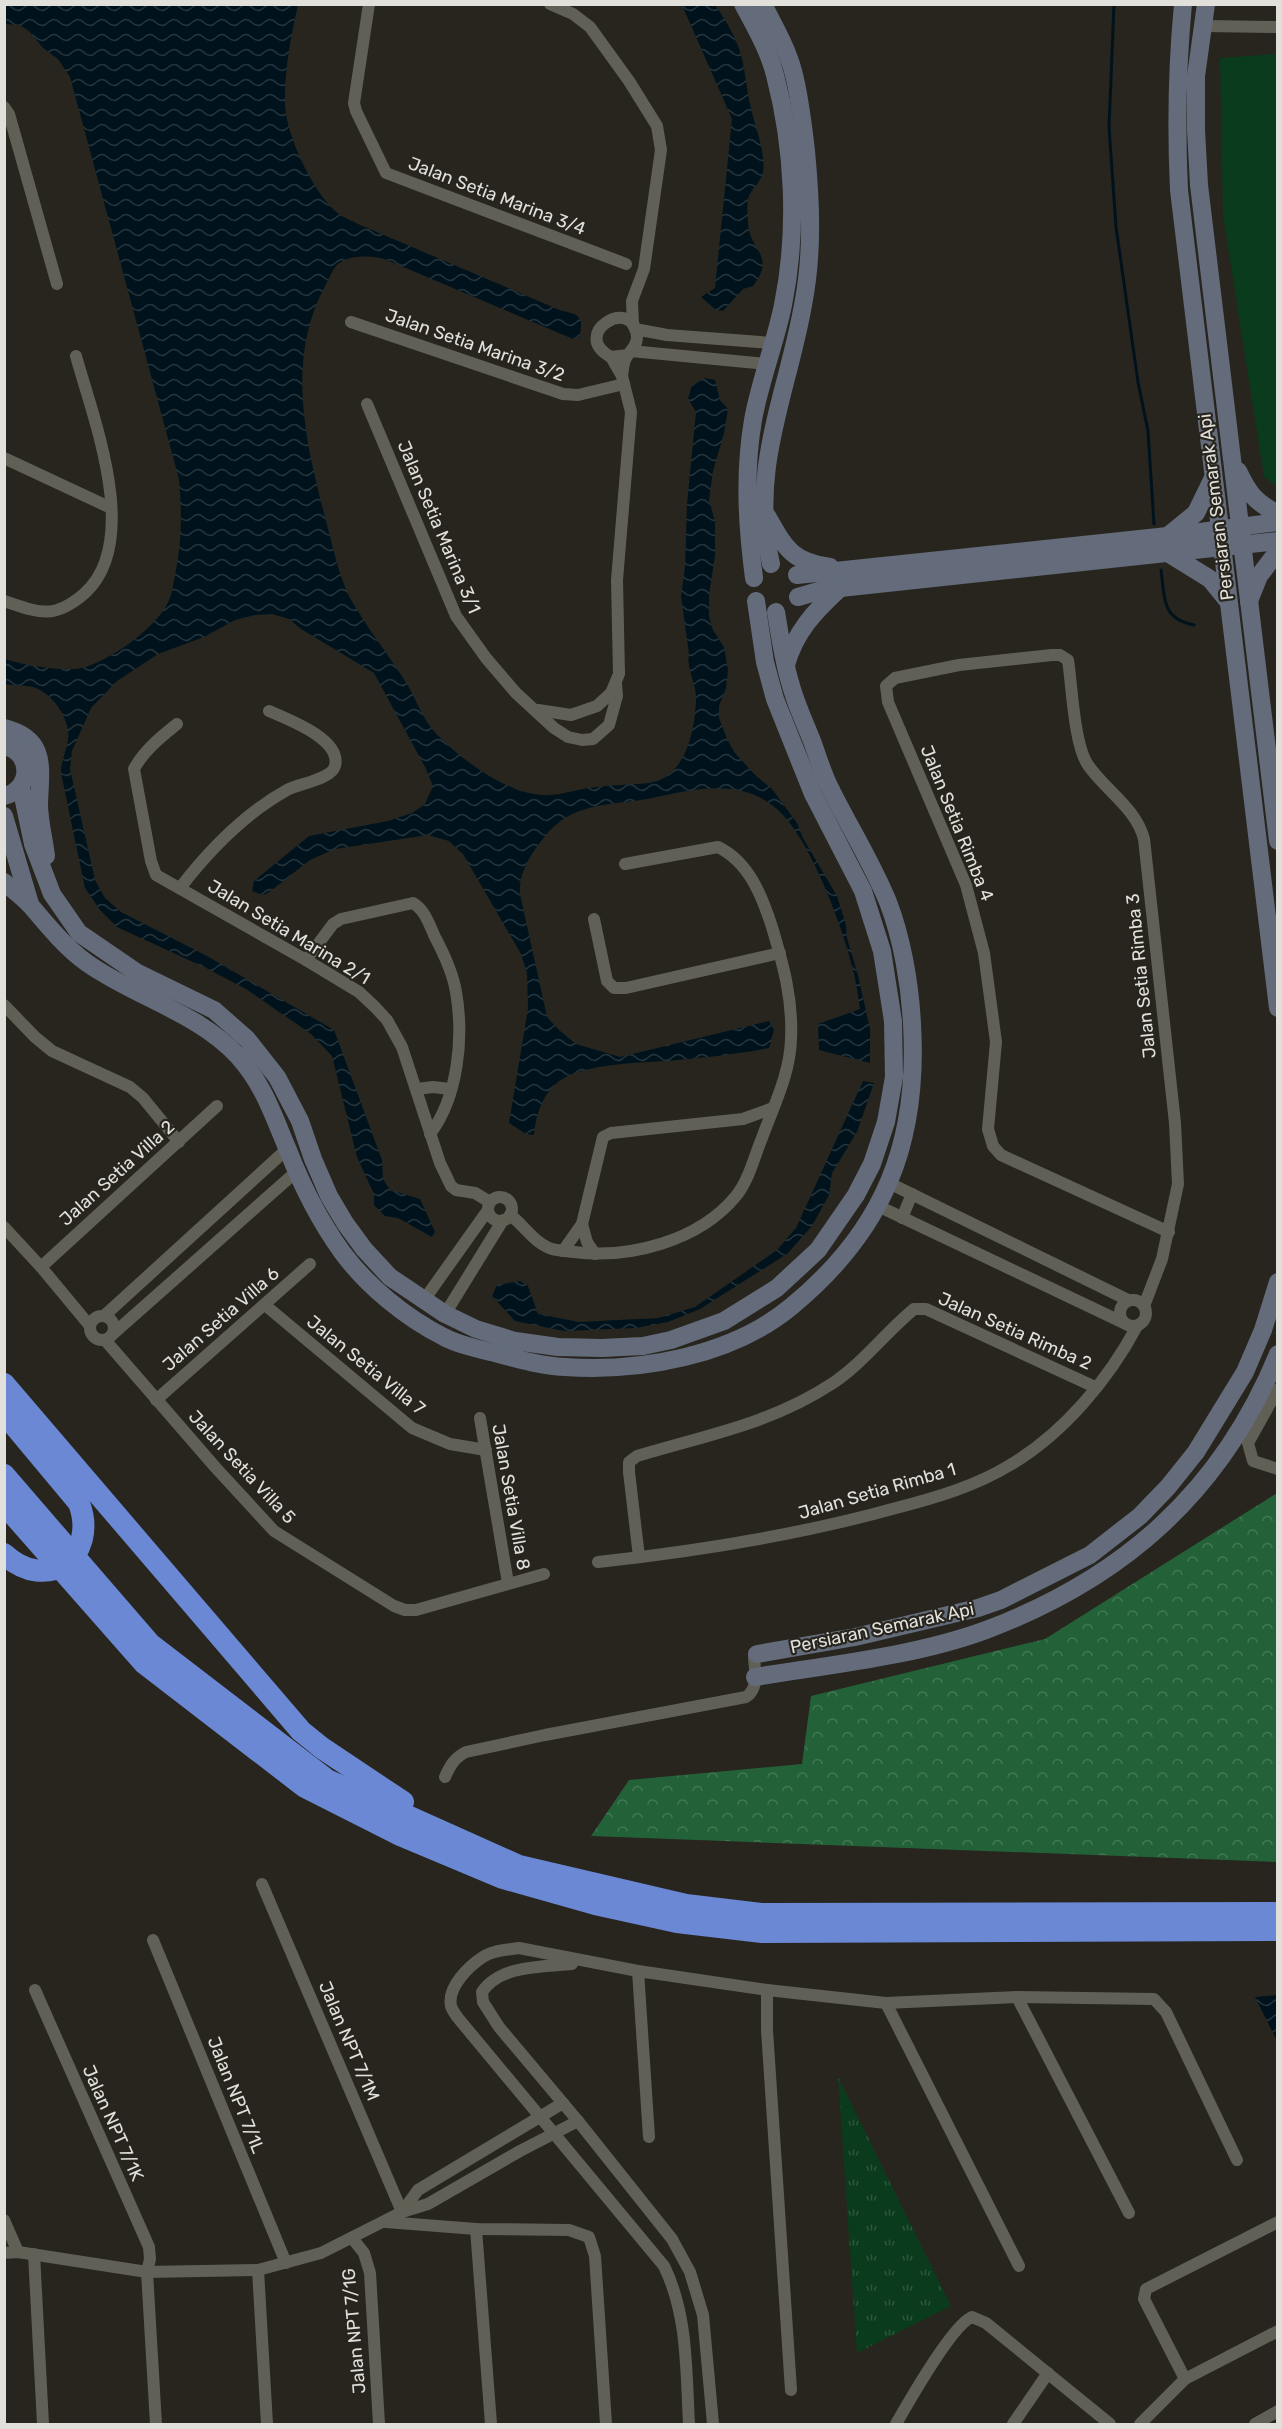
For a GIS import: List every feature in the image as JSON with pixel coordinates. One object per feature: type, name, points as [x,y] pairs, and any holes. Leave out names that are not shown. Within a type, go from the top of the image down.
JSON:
[{"type":"highway","points":[[4,1384],[301,1731],[322,1748],[400,1800],[519,1866]]},
{"type":"highway","points":[[4,1413],[79,1503],[85,1530],[75,1554],[65,1564],[53,1569],[42,1571],[26,1569],[4,1554]]},
{"type":"highway","points":[[4,1475],[150,1644],[327,1780],[519,1866],[686,1905],[761,1914],[1278,1913]]},
{"type":"highway","points":[[4,1504],[144,1663],[305,1787],[398,1834],[503,1878],[596,1904],[676,1922],[762,1932],[1278,1930]]},
{"type":"highway","points":[[4,1517],[29,1532]]},
{"type":"street","name":"Jalan Setia Marina 3/4","points":[[369,4],[354,103],[386,173],[626,264]]},
{"type":"street","points":[[537,710],[571,715],[599,705],[616,684],[619,674],[617,580],[631,407],[623,380],[611,357],[600,348],[597,335],[603,323],[616,318],[632,301],[639,282],[646,252],[661,150],[657,126],[629,81],[590,27],[573,14],[550,4]]},
{"type":"street","points":[[4,746],[19,752],[24,760],[26,769],[21,787],[33,844],[52,894],[79,933],[136,972],[214,1010],[247,1039],[277,1077],[300,1121],[328,1196],[345,1223],[364,1249],[390,1277],[445,1314],[476,1329],[515,1341],[558,1347],[643,1346],[670,1340],[724,1321],[777,1288],[818,1250],[856,1195],[872,1164],[885,1122],[894,1077],[893,1021],[884,960],[863,891],[813,794],[775,699],[765,662],[753,594],[754,578],[746,496],[753,420],[783,306],[792,224],[790,170],[775,73],[744,4]]},
{"type":"street","points":[[763,4],[793,70],[803,126],[811,223],[809,268],[803,307],[773,424],[766,470],[765,512],[771,564]]},
{"type":"street","name":"Persiaran Semarak Api","points":[[1183,4],[1177,68],[1176,128],[1179,190],[1218,529],[1275,962],[1277,998]]},
{"type":"street","name":"Persiaran Semarak Api","points":[[1206,4],[1196,76],[1199,185],[1278,841]]},
{"type":"street","points":[[1204,26],[1278,27]]},
{"type":"street","points":[[6,114],[57,284]]},
{"type":"street","points":[[639,282],[626,264],[646,252]]},
{"type":"street","points":[[623,380],[630,353],[637,341],[632,301]]},
{"type":"street","points":[[616,318],[628,321],[634,327],[667,335],[794,340]]},
{"type":"street","name":"Jalan Setia Marina 3/2","points":[[351,322],[563,394],[578,394],[623,380]]},
{"type":"street","points":[[611,357],[630,353],[767,364]]},
{"type":"street","points":[[4,601],[47,613],[64,608],[78,599],[98,578],[105,565],[110,541],[111,508],[104,456],[76,356]]},
{"type":"street","name":"Jalan Setia Marina 3/1","points":[[367,404],[456,616],[493,667],[516,693],[554,728],[568,737]]},
{"type":"street","points":[[753,420],[773,424]]},
{"type":"street","points":[[1231,456],[1249,494],[1262,506],[1278,514]]},
{"type":"street","points":[[4,458],[111,508]]},
{"type":"street","points":[[1168,545],[1196,513],[1213,479]]},
{"type":"street","points":[[765,512],[787,550],[797,558],[812,564],[853,570]]},
{"type":"street","points":[[798,597],[814,592],[1168,545],[1218,529],[1278,522]]},
{"type":"street","points":[[797,575],[1168,545],[1221,548],[1278,541]]},
{"type":"street","points":[[1168,545],[1210,579],[1228,601]]},
{"type":"street","points":[[1249,602],[1259,576],[1278,551]]},
{"type":"street","points":[[754,578],[758,572],[771,564],[786,565],[797,575],[800,582],[798,597],[789,608],[776,612],[761,607],[756,601]]},
{"type":"street","points":[[786,667],[791,647],[800,631],[816,610],[838,589]]},
{"type":"street","points":[[4,882],[30,904],[51,930],[84,961],[122,985],[204,1028],[237,1055],[264,1090],[287,1149],[318,1216],[345,1256],[380,1292],[418,1322],[447,1340],[520,1360],[560,1367],[605,1368],[647,1365],[716,1348],[774,1321],[817,1285],[849,1250],[878,1206],[889,1183],[907,1127],[914,1078],[912,1019],[903,959],[889,905],[866,855],[829,787],[790,685],[776,612]]},
{"type":"street","name":"Jalan Setia Rimba 4","points":[[1068,660],[1060,655],[959,665],[895,678],[886,686],[888,702],[966,885],[984,952],[996,1042],[988,1129],[993,1146],[1000,1155],[1169,1232]]},
{"type":"street","name":"Jalan Setia Rimba 3","points":[[1068,660],[1081,751],[1088,765],[1141,826],[1144,839],[1174,1123],[1178,1184],[1169,1232],[1144,1306]]},
{"type":"street","points":[[571,715],[568,737],[582,740],[593,739],[609,725],[617,696],[616,684]]},
{"type":"street","points":[[180,888],[205,856],[237,825],[279,795],[333,771],[336,765],[334,755],[327,744],[309,728],[269,711]]},
{"type":"street","name":"Jalan Setia Marina 2/1","points":[[177,724],[160,738],[139,760],[134,769],[151,861],[156,875],[359,992],[387,1020],[402,1047],[440,1163],[452,1186],[456,1190],[475,1193],[489,1206]]},
{"type":"street","points":[[4,728],[22,732],[34,746],[39,757],[42,774],[39,806],[52,894]]},
{"type":"street","points":[[4,796],[21,787]]},
{"type":"street","points":[[4,816],[30,904]]},
{"type":"street","points":[[489,1206],[492,1217],[506,1217],[552,1249],[595,1254],[639,1250],[676,1238],[706,1223],[737,1195],[748,1175],[782,1087],[789,1061],[791,1038],[791,1008],[786,973],[766,908],[741,862],[718,847],[625,864]]},
{"type":"street","points":[[306,960],[333,924],[341,919],[413,903],[418,906],[444,954],[456,991],[459,1036],[450,1089],[439,1122],[430,1134]]},
{"type":"street","points":[[594,919],[607,981],[614,988],[626,988],[780,952]]},
{"type":"street","points":[[4,1005],[52,1051],[130,1087],[143,1098],[179,1142]]},
{"type":"street","points":[[417,1089],[433,1087],[450,1089]]},
{"type":"street","name":"Jalan Setia Villa 2","points":[[41,1266],[217,1106]]},
{"type":"street","points":[[563,1251],[582,1224],[603,1137],[611,1133],[743,1119],[773,1108]]},
{"type":"street","points":[[743,1119],[761,1141]]},
{"type":"street","points":[[90,1326],[96,1317],[104,1316],[287,1149]]},
{"type":"street","points":[[4,1227],[41,1266],[90,1326],[93,1335],[96,1338],[109,1337],[297,1171]]},
{"type":"street","points":[[878,1206],[1130,1326],[1137,1326],[1146,1317],[1144,1306],[1137,1300],[1128,1300],[889,1183]]},
{"type":"street","points":[[902,1218],[912,1194]]},
{"type":"street","points":[[424,1300],[489,1206],[498,1197],[508,1200],[512,1210],[445,1314]]},
{"type":"street","points":[[582,1224],[587,1242],[595,1254]]},
{"type":"street","name":"Jalan Setia Villa 6","points":[[156,1400],[310,1264]]},
{"type":"street","name":"Persiaran Semarak Api","points":[[757,1654],[855,1637],[978,1608],[1001,1600],[1090,1555],[1140,1516],[1168,1487],[1196,1452],[1245,1372],[1263,1330],[1278,1282]]},
{"type":"street","points":[[1124,1323],[1119,1314],[1120,1308],[1128,1300]]},
{"type":"street","name":"Jalan Setia Villa 7","points":[[265,1305],[412,1428],[450,1444],[486,1450]]},
{"type":"street","name":"Jalan Setia Rimba 2","points":[[639,1557],[629,1462],[645,1453],[740,1428],[796,1405],[835,1382],[914,1310],[926,1309],[1095,1387]]},
{"type":"street","points":[[104,1316],[113,1322],[109,1337]]},
{"type":"street","name":"Jalan Setia Rimba 1","points":[[597,1562],[786,1534],[865,1517],[946,1494],[1011,1465],[1062,1426],[1117,1359],[1137,1326]]},
{"type":"street","name":"Jalan Setia Villa 5","points":[[109,1337],[156,1400],[280,1537],[394,1606],[405,1610],[416,1610],[544,1574]]},
{"type":"street","name":"Persiaran Semarak Api","points":[[755,1677],[857,1661],[928,1646],[985,1630],[1043,1605],[1105,1571],[1151,1537],[1201,1485],[1251,1412],[1278,1354]]},
{"type":"street","points":[[1278,1389],[1248,1443],[1253,1461],[1278,1469]]},
{"type":"street","name":"Jalan Setia Villa 8","points":[[480,1418],[508,1583]]},
{"type":"street","points":[[445,1777],[452,1762],[466,1752],[544,1735],[734,1700],[750,1694],[755,1677],[754,1658],[757,1654]]},
{"type":"street","name":"Jalan NPT 7/1M","points":[[262,1884],[402,2212]]},
{"type":"street","name":"Jalan NPT 7/1L","points":[[153,1940],[286,2263]]},
{"type":"street","points":[[689,2424],[683,2323],[673,2285],[664,2266],[458,2018],[451,2006],[452,1992],[460,1976],[483,1956],[519,1948],[638,1971],[767,1990],[886,2003],[1017,1997],[1154,1999],[1166,2012],[1237,2160]]},
{"type":"street","points":[[584,1962],[510,1972],[489,1981],[482,1992],[483,2002],[499,2027],[578,2121],[672,2240],[690,2272],[703,2315],[713,2424]]},
{"type":"street","points":[[638,1971],[649,2137]]},
{"type":"street","name":"Jalan NPT 7/1K","points":[[35,1990],[149,2247],[150,2259],[147,2272],[156,2424]]},
{"type":"street","points":[[767,1990],[767,2030],[791,2390]]},
{"type":"street","points":[[1017,1997],[1129,2213]]},
{"type":"street","points":[[886,2003],[1018,2266]]},
{"type":"street","points":[[402,2212],[418,2190],[563,2103]]},
{"type":"street","points":[[4,2253],[34,2254],[147,2272],[258,2270],[321,2253],[402,2212],[428,2204],[578,2121]]},
{"type":"street","points":[[4,2220],[18,2252]]},
{"type":"street","points":[[385,2222],[476,2229],[569,2230],[589,2237],[594,2256],[606,2424]]},
{"type":"street","points":[[1185,2379],[1144,2300],[1146,2289],[1278,2222]]},
{"type":"street","points":[[476,2229],[491,2424]]},
{"type":"street","name":"Jalan NPT 7/1G","points":[[352,2238],[364,2253],[369,2272],[379,2424]]},
{"type":"street","points":[[34,2254],[43,2424]]},
{"type":"street","points":[[258,2270],[267,2424]]},
{"type":"street","points":[[896,2424],[920,2383],[954,2335],[966,2320],[972,2317],[986,2323],[1110,2424]]},
{"type":"street","points":[[1140,2424],[1185,2379],[1278,2331]]},
{"type":"street","points":[[1013,2424],[1048,2373]]},
{"type":"street","points":[[1255,2424],[1278,2411]]},
{"type":"green space","points":[[1278,54],[1277,487],[1264,477],[1223,215],[1220,58]]},
{"type":"green space","points":[[1277,1493],[1277,1862],[591,1836],[629,1780],[802,1764],[811,1696],[1045,1639]]},
{"type":"green space","points":[[838,2077],[951,2306],[857,2353]]},
{"type":"water","points":[[5,4],[298,5],[287,67],[285,104],[287,117],[296,149],[312,181],[332,208],[358,224],[580,318],[579,337],[573,339],[387,260],[375,257],[354,257],[342,261],[334,270],[313,314],[305,344],[302,373],[306,433],[336,560],[346,589],[363,619],[405,681],[433,730],[468,762],[497,780],[527,792],[551,795],[599,787],[648,783],[661,779],[680,763],[690,738],[696,700],[688,660],[681,596],[696,412],[688,399],[692,385],[705,378],[715,380],[720,400],[728,409],[713,471],[709,500],[715,522],[715,556],[709,595],[709,616],[713,630],[724,647],[728,670],[726,688],[719,706],[719,718],[735,753],[755,775],[772,789],[797,823],[803,838],[837,896],[870,1029],[870,1063],[819,1050],[818,1024],[860,1009],[848,951],[824,885],[802,841],[778,810],[763,799],[732,789],[715,788],[681,792],[588,808],[577,812],[554,826],[532,853],[522,876],[520,894],[547,1017],[576,1044],[620,1057],[769,1021],[774,1030],[769,1048],[678,1060],[599,1067],[569,1075],[552,1087],[544,1099],[536,1120],[534,1135],[526,1134],[509,1123],[528,1009],[527,973],[521,954],[463,854],[449,841],[428,835],[335,849],[310,860],[268,893],[263,895],[252,891],[254,881],[309,836],[388,821],[412,813],[425,804],[433,786],[374,673],[301,629],[289,619],[272,614],[235,620],[204,637],[158,654],[117,681],[91,708],[72,751],[70,769],[95,880],[105,898],[121,912],[207,956],[334,1030],[382,1160],[383,1179],[390,1190],[420,1199],[435,1232],[432,1237],[398,1218],[385,1216],[374,1205],[374,1194],[357,1157],[332,1056],[311,1034],[246,989],[117,927],[100,910],[85,888],[61,773],[68,740],[64,716],[54,701],[40,690],[30,686],[5,684],[5,659],[43,667],[82,668],[117,652],[151,625],[166,606],[173,587],[180,539],[179,479],[70,77],[58,59],[43,48],[30,32],[20,25],[5,24]]},
{"type":"water","points":[[682,5],[715,5],[732,32],[741,55],[763,156],[762,176],[749,196],[747,206],[749,232],[762,260],[760,276],[753,286],[743,289],[723,311],[716,310],[701,297],[715,288],[732,119]]},
{"type":"water","points":[[863,1081],[874,1083],[857,1132],[832,1173],[829,1195],[812,1226],[787,1254],[700,1309],[668,1322],[636,1328],[564,1331],[515,1321],[492,1296],[497,1285],[520,1281],[528,1286],[538,1314],[579,1322],[658,1318],[695,1307],[777,1250],[796,1228]]},
{"type":"water","points":[[1278,1995],[1277,2041],[1255,1997]]},
{"type":"waterway","points":[[1114,4],[1109,127],[1116,227],[1138,382],[1148,431],[1154,524]]},
{"type":"waterway","points":[[1161,570],[1164,598],[1170,612],[1175,618],[1194,625]]}]
